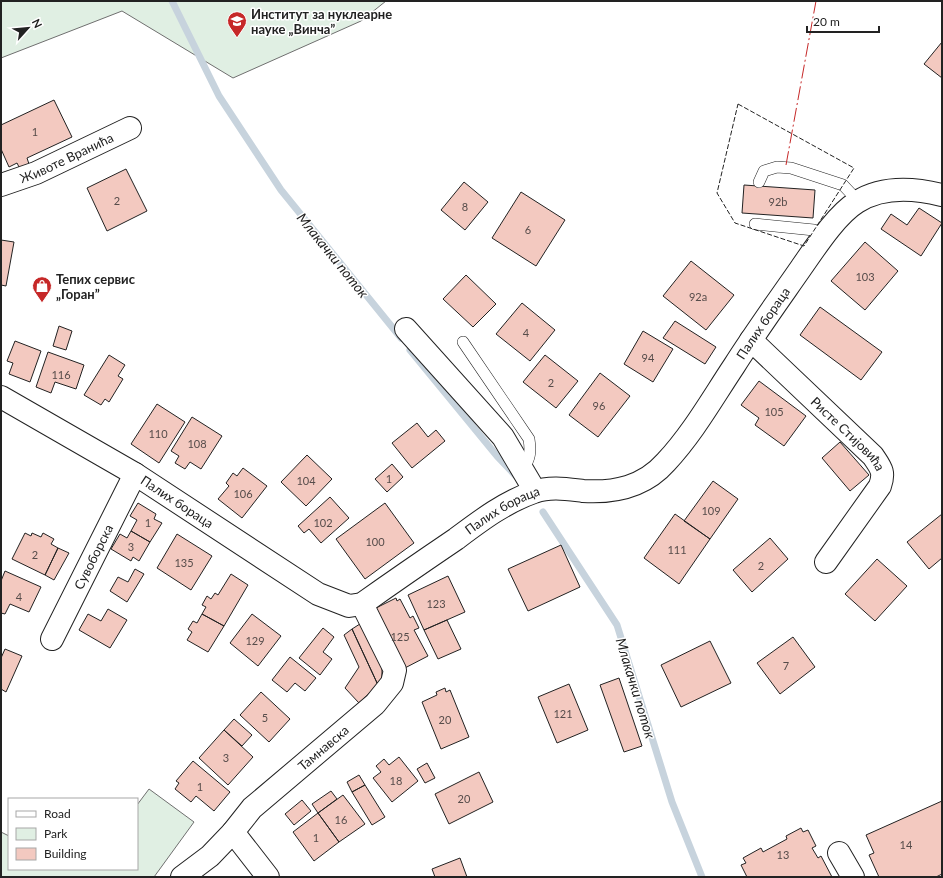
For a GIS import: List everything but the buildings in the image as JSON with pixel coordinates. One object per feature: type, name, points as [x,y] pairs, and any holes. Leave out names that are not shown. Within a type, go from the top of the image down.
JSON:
[{"type":"street","name":"Животе Вранића","points":[[1,185],[36,173],[130,128]]},
{"type":"street","name":"Палих бораца","points":[[1,397],[134,474],[318,594],[349,606],[362,604],[491,514],[535,491],[555,488],[586,491],[610,490],[633,486],[648,478],[664,465],[685,441],[751,340],[824,236],[850,207],[858,201],[894,189],[912,190],[942,195]]},
{"type":"street","points":[[406,329],[503,437],[535,491]]},
{"type":"street","name":"Ристе Стијовића","points":[[751,340],[873,456],[881,468],[883,477],[880,486],[826,562]]},
{"type":"street","name":"Сувоборска","points":[[52,639],[134,474]]},
{"type":"street","name":"Тамнавска","points":[[182,877],[210,856],[233,832],[252,808],[375,704],[392,683],[395,670],[362,604]]},
{"type":"street","points":[[233,832],[268,877]]},
{"type":"street","points":[[839,853],[854,877]]},
{"type":"lane","points":[[759,182],[764,171],[777,167],[791,168],[843,185],[858,201]]},
{"type":"lane","points":[[755,224],[814,230],[824,236]]},
{"type":"lane","points":[[463,342],[529,439],[529,460],[523,469]]},
{"type":"green space","name":"Институт за нуклеарне науке „Винча”","points":[[1,1],[386,1],[361,21],[233,78],[122,11],[1,58]]},
{"type":"green space","points":[[149,789],[194,822],[154,877],[1,877],[1,832],[8,836],[8,870],[138,870],[138,804]]},
{"type":"waterway","name":"Млакачки поток","points":[[172,1],[219,96],[281,190],[401,338]]},
{"type":"waterway","name":"Млакачки поток","points":[[410,350],[497,456],[515,475]]},
{"type":"waterway","name":"Млакачки поток","points":[[543,512],[617,625],[672,802],[702,877]]},
{"type":"fence","points":[[738,104],[854,168],[804,246],[735,223],[717,193],[738,104]]},
{"type":"power","points":[[786,165],[816,1]]},
{"type":"place","name":"Институт за нуклеарне науке „Винча”","points":[[237,38]]},
{"type":"place","name":"Тепих сервис „Горан”","points":[[42,303]]}]
